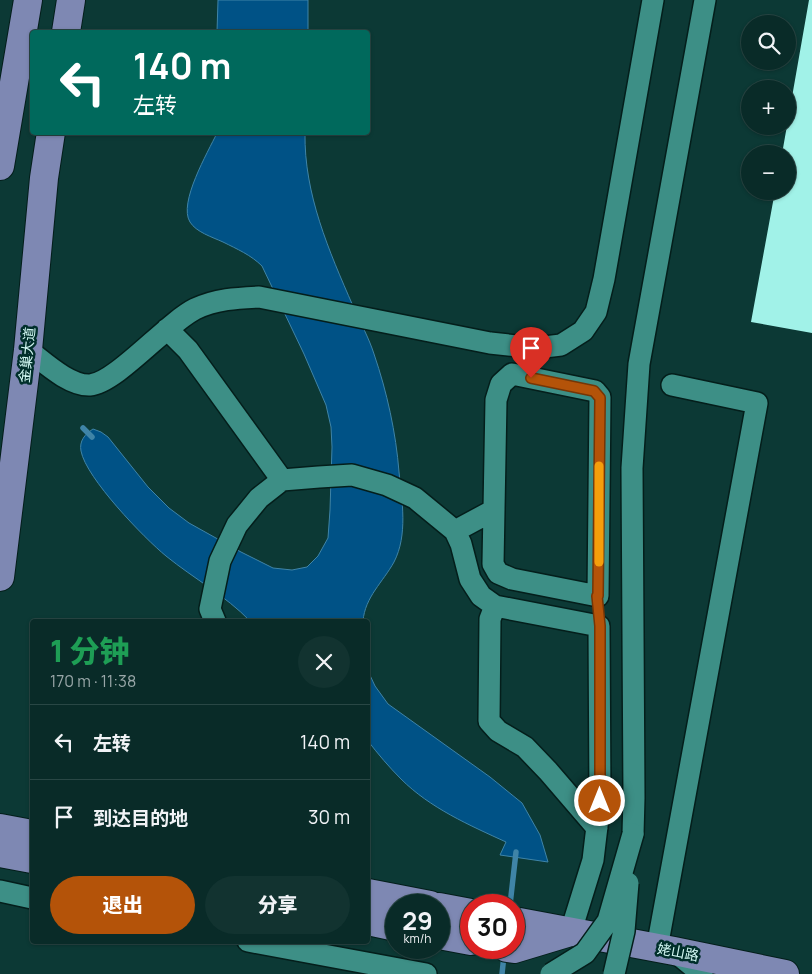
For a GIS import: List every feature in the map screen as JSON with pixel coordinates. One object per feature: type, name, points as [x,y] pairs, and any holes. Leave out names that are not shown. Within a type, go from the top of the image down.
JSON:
[{"type":"main road","points":[[0,166],[28,0]]},
{"type":"main road","points":[[66,30],[71,0]]},
{"type":"main road","name":"金巢大道","points":[[0,577],[28,350],[50,135]]},
{"type":"main road","points":[[0,828],[30,834]]},
{"type":"main road","points":[[0,853],[30,859]]},
{"type":"main road","points":[[370,893],[385,896]]},
{"type":"main road","points":[[370,921],[385,925]]},
{"type":"main road","name":"姥山路","points":[[525,923],[786,974]]},
{"type":"main road","name":"姥山路","points":[[525,946],[571,931]]},
{"type":"street","points":[[28,350],[73,382],[90,385],[106,380],[167,329],[195,309],[222,300],[259,297],[490,343],[536,348],[561,345],[583,331],[596,312],[604,279],[653,0]]},
{"type":"street","points":[[614,974],[624,931],[633,834],[632,468],[639,364],[705,0]]},
{"type":"street","points":[[167,329],[188,350],[282,480]]},
{"type":"street","points":[[571,931],[593,860],[600,801],[600,626],[597,596],[600,398],[594,391],[512,374],[501,384],[496,400],[493,564],[498,573],[512,580],[597,596]]},
{"type":"street","points":[[672,385],[756,403],[666,949],[702,974]]},
{"type":"street","points":[[213,615],[220,561],[237,525],[259,498],[282,480],[352,475],[387,485],[415,498],[455,531],[462,544],[470,579],[481,596],[495,606],[600,626]]},
{"type":"street","points":[[455,531],[494,510]]},
{"type":"street","points":[[495,606],[490,619],[489,721],[498,731],[525,747],[597,828]]},
{"type":"street","points":[[551,974],[584,953],[608,921],[633,834]]},
{"type":"street","points":[[0,891],[30,898]]},
{"type":"street","points":[[264,944],[426,974]]},
{"type":"water","points":[[218,0],[308,0],[308,30],[217,30]]},
{"type":"water","points":[[216,135],[305,135],[306,156],[313,200],[335,264],[370,342],[379,368],[396,442],[403,518],[401,541],[394,562],[367,604],[363,619],[248,619],[231,603],[166,556],[144,536],[104,491],[85,463],[81,451],[82,441],[87,433],[93,429],[108,437],[148,487],[169,508],[189,523],[273,568],[292,570],[307,567],[318,556],[328,538],[332,447],[331,427],[326,405],[262,266],[244,252],[196,229],[190,222],[187,213],[188,203],[201,164]]},
{"type":"water","points":[[370,675],[388,704],[490,777],[522,803],[540,835],[548,862],[500,855],[506,842],[464,822],[424,799],[384,760],[370,743]]},
{"type":"building","points":[[809,0],[812,0],[812,333],[751,322],[773,200],[796,200],[796,145],[784,145],[785,135],[796,135],[795,80]]},
{"type":"waterway","points":[[83,428],[92,437]]},
{"type":"waterway","points":[[511,894],[516,852]]},
{"type":"waterway","points":[[502,974],[504,959]]},
{"type":"slow traffic","points":[[599,466],[599,562]]},
{"type":"route","points":[[531,378],[594,391],[600,398],[597,596],[600,626],[600,801]]}]
